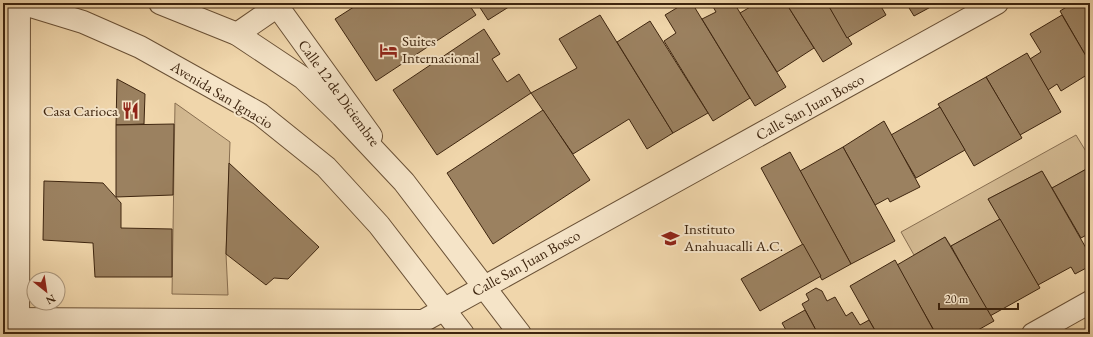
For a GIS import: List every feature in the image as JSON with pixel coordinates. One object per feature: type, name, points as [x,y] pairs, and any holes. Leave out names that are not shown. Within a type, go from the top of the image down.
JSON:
[{"type":"street","name":"Avenida San Ignacio","points":[[20,3],[83,22],[140,47],[260,114],[326,167],[378,225],[463,334]]},
{"type":"street","points":[[13,324],[20,3]]},
{"type":"street","points":[[160,3],[237,34],[303,78],[342,116],[404,182],[520,334]]},
{"type":"street","name":"Calle San Juan Bosco","points":[[13,324],[423,321],[997,3]]},
{"type":"street","points":[[237,34],[278,4]]},
{"type":"street","name":"Calle 12 de Diciembre","points":[[278,4],[404,182]]},
{"type":"street","points":[[1033,334],[1090,302]]},
{"type":"shaded area","points":[[175,103],[230,142],[226,254],[228,295],[172,294]]},
{"type":"shaded area","points":[[1076,135],[1090,158],[1090,167],[1052,188],[1042,171],[988,199],[1000,219],[951,246],[945,237],[914,255],[901,232]]},
{"type":"building","name":"Suites Internacional","points":[[360,3],[468,3],[476,15],[376,81],[335,19]]},
{"type":"building","points":[[477,3],[515,3],[488,20]]},
{"type":"building","points":[[685,3],[692,3],[750,98],[713,121],[664,41],[676,33],[665,15]]},
{"type":"building","points":[[711,3],[734,3],[786,87],[755,106],[702,19],[716,12]]},
{"type":"building","points":[[757,3],[786,3],[814,48],[777,72],[740,13]]},
{"type":"building","points":[[786,3],[827,3],[852,44],[823,62]]},
{"type":"building","points":[[827,3],[879,3],[886,15],[847,38]]},
{"type":"building","points":[[906,3],[938,3],[914,16]]},
{"type":"building","points":[[1073,3],[1090,3],[1090,63],[1060,11]]},
{"type":"building","points":[[600,15],[673,133],[647,149],[629,119],[573,154],[531,93],[577,68],[559,39]]},
{"type":"building","points":[[1062,15],[1090,63],[1090,73],[1061,91],[1057,84],[1048,90],[1030,59],[1041,52],[1030,34]]},
{"type":"building","points":[[650,21],[708,113],[673,133],[617,42]]},
{"type":"building","points":[[484,29],[500,54],[492,59],[507,82],[519,74],[531,93],[437,155],[393,90]]},
{"type":"building","points":[[1027,53],[1061,112],[1020,135],[986,77]]},
{"type":"building","points":[[986,77],[1022,138],[974,166],[938,104]]},
{"type":"building","name":"Casa Carioca","points":[[117,79],[145,94],[144,124],[116,125]]},
{"type":"building","points":[[940,107],[965,150],[916,178],[891,135]]},
{"type":"building","points":[[543,110],[590,180],[493,244],[447,173]]},
{"type":"building","points":[[884,121],[920,187],[890,202],[888,198],[875,205],[843,147]]},
{"type":"building","points":[[174,124],[173,195],[116,197],[116,125]]},
{"type":"building","points":[[843,147],[895,241],[851,264],[800,171]]},
{"type":"building","points":[[790,152],[851,264],[822,280],[761,168]]},
{"type":"building","points":[[229,163],[319,247],[288,279],[274,278],[266,285],[226,254]]},
{"type":"building","points":[[1090,167],[1090,233],[1081,238],[1052,188]]},
{"type":"building","points":[[1042,171],[1090,255],[1090,266],[1075,274],[1071,267],[1038,285],[988,199]]},
{"type":"building","points":[[44,181],[103,183],[121,203],[121,228],[172,229],[172,277],[95,277],[93,243],[43,240]]},
{"type":"building","points":[[1000,219],[1040,288],[990,316],[951,246]]},
{"type":"building","points":[[945,237],[994,321],[971,334],[936,334],[897,265]]},
{"type":"building","points":[[803,244],[821,276],[760,311],[741,279]]},
{"type":"building","points":[[895,260],[934,331],[928,334],[877,334],[850,286]]},
{"type":"building","points":[[816,288],[822,291],[827,301],[835,297],[846,316],[852,312],[860,325],[869,320],[877,334],[818,334],[802,304],[809,300],[806,294]]},
{"type":"building","points":[[805,310],[818,334],[779,334],[786,330],[782,323]]},
{"type":"place","name":"Suites Internacional","points":[[389,50]]},
{"type":"place","name":"Casa Carioca","points":[[131,111]]},
{"type":"place","name":"Instituto Anahuacalli A.C.","points":[[671,238]]}]
